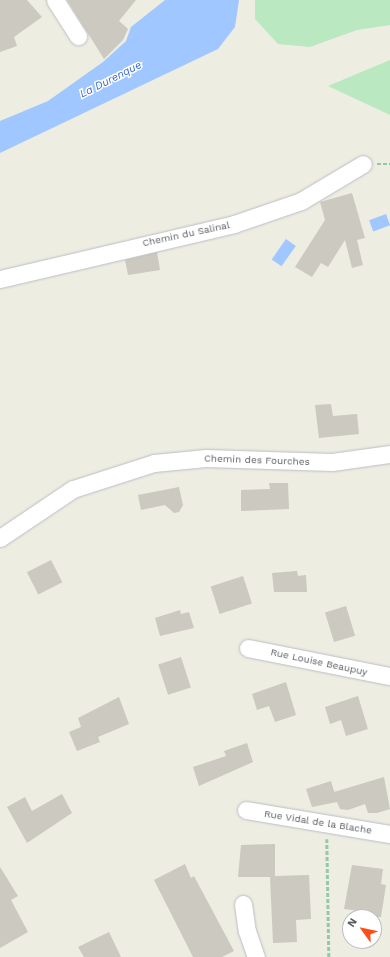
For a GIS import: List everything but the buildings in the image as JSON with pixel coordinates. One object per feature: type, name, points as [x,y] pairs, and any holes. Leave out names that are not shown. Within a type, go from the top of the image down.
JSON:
[{"type":"street","points":[[55,0],[78,36]]},
{"type":"street","name":"Chemin du Salinal","points":[[0,279],[234,224],[301,201],[363,164]]},
{"type":"street","name":"Chemin des Fourches","points":[[0,538],[73,490],[154,463],[222,458],[332,462],[390,454]]},
{"type":"street","name":"Rue Louise Beaupuy","points":[[248,648],[390,676]]},
{"type":"street","name":"Rue Vidal de la Blache","points":[[246,810],[390,834]]},
{"type":"street","points":[[243,904],[247,931],[256,957]]},
{"type":"path","points":[[329,823],[329,957]]},
{"type":"green space","points":[[255,0],[390,0],[390,25],[357,30],[310,47],[278,44],[255,19]]},
{"type":"green space","points":[[390,60],[390,115],[328,86]]},
{"type":"water","name":"La Durenque","points":[[165,0],[239,0],[235,27],[218,49],[0,153],[0,121],[48,101],[103,62],[126,41],[131,27]]},
{"type":"water","points":[[386,214],[390,225],[373,231],[369,220]]},
{"type":"water","points":[[286,239],[296,246],[281,266],[272,259]]}]
